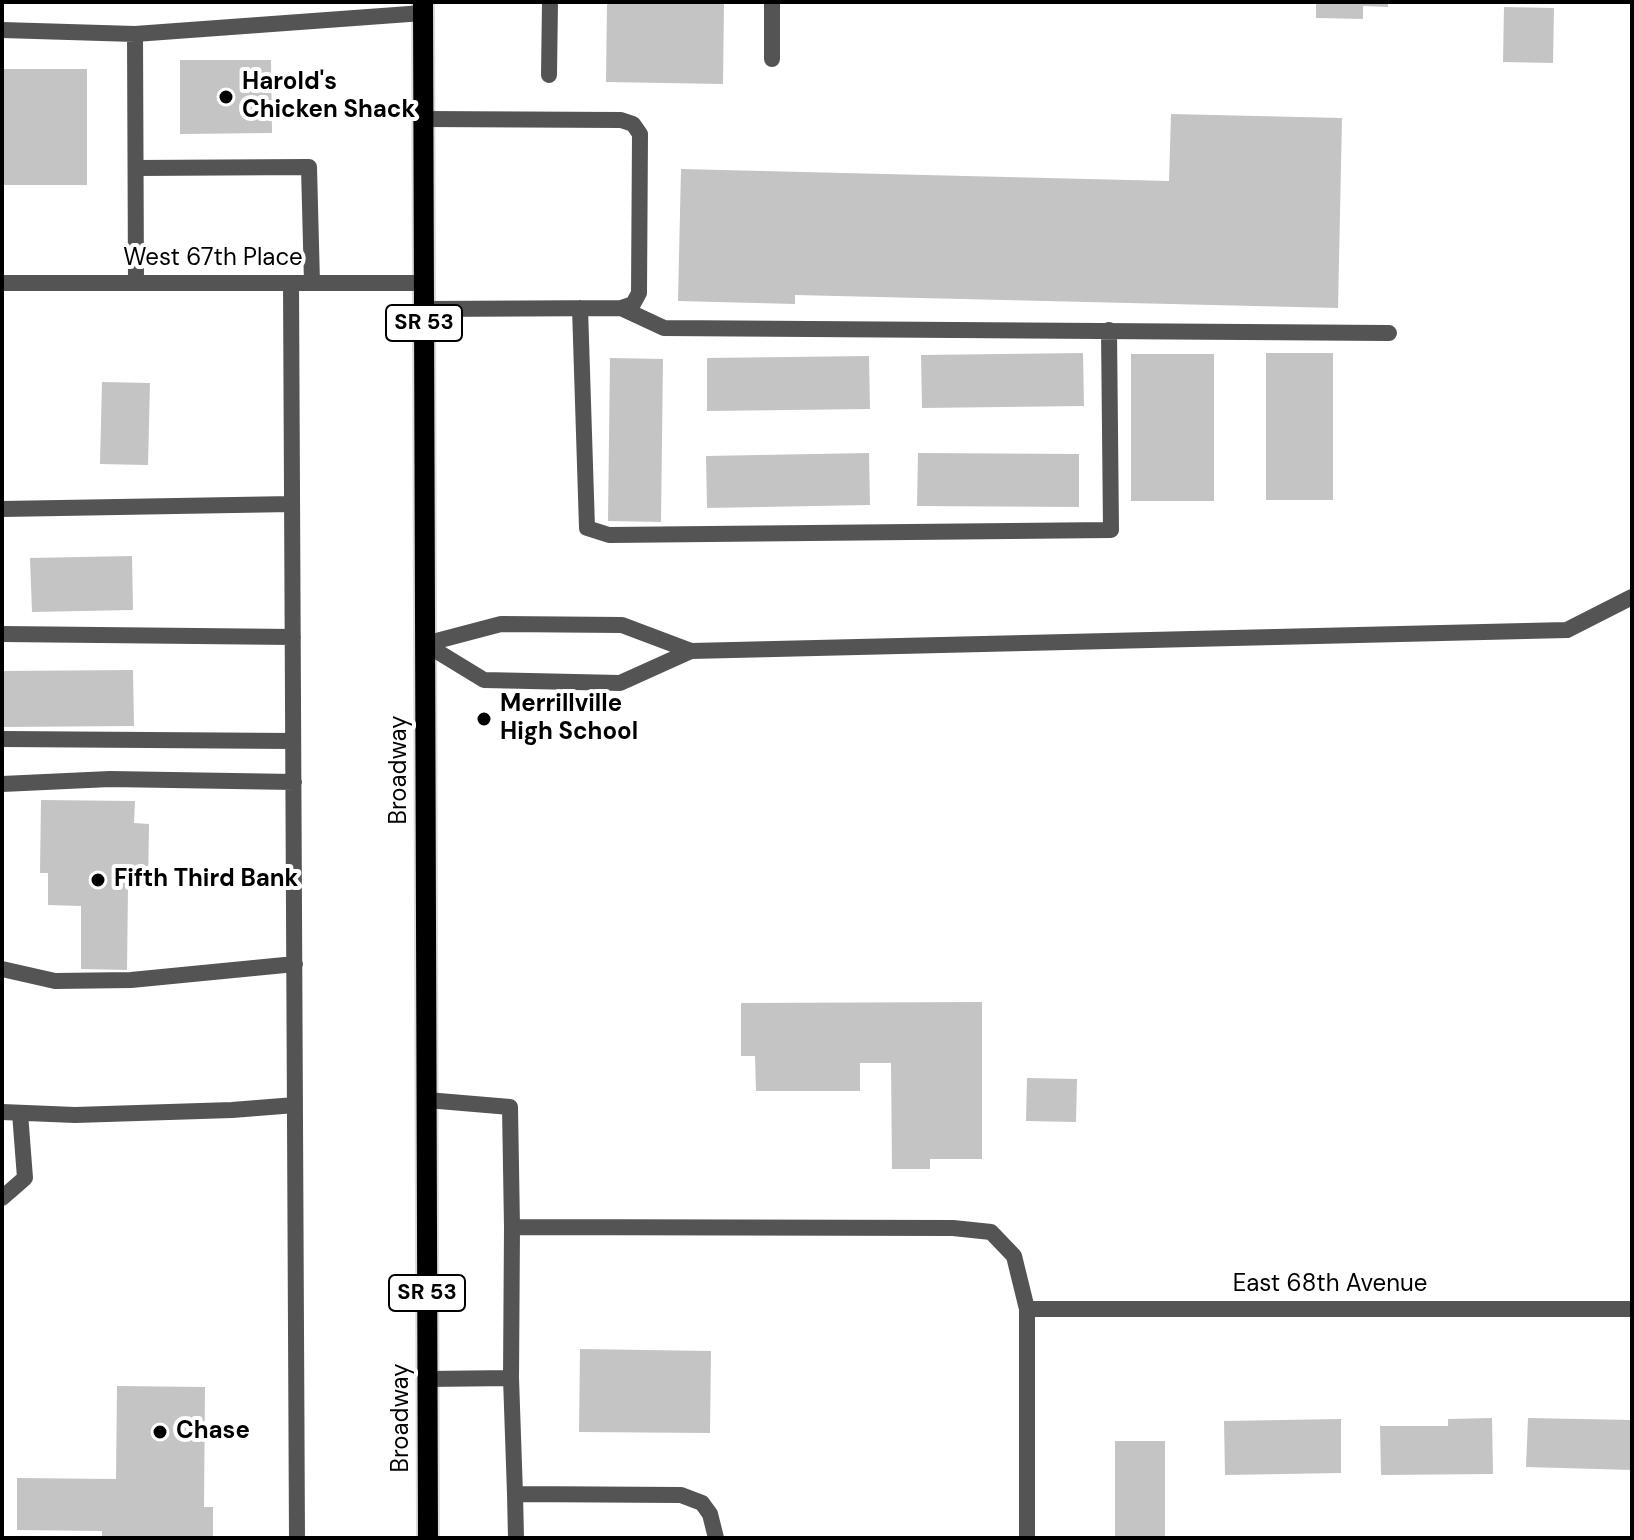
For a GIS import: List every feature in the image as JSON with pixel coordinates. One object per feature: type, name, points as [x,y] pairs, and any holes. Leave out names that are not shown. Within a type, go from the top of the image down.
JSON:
[{"type":"main road","name":"Broadway","points":[[423,8],[428,1538]]},
{"type":"street","points":[[549,75],[550,2]]},
{"type":"street","points":[[772,2],[772,59]]},
{"type":"street","points":[[2,30],[135,34],[423,8]]},
{"type":"street","points":[[135,34],[136,283]]},
{"type":"street","points":[[424,119],[621,120],[633,124],[640,134],[639,293],[633,304],[621,308],[424,309]]},
{"type":"street","points":[[136,168],[309,167],[312,283]]},
{"type":"street","name":"West 67th Place","points":[[2,283],[424,283]]},
{"type":"street","points":[[291,283],[297,1538]]},
{"type":"street","points":[[580,308],[587,528],[609,535],[1111,530],[1109,330]]},
{"type":"street","points":[[621,308],[664,328],[1389,333]]},
{"type":"street","points":[[2,509],[292,504]]},
{"type":"street","points":[[425,644],[501,624],[622,625],[691,651],[1567,630],[1632,597]]},
{"type":"street","points":[[2,634],[293,637]]},
{"type":"street","points":[[425,644],[484,680],[620,683],[691,651]]},
{"type":"street","points":[[2,739],[293,741]]},
{"type":"street","points":[[2,784],[110,779],[294,782]]},
{"type":"street","points":[[2,969],[55,981],[116,981],[295,964]]},
{"type":"street","points":[[427,1100],[510,1107],[511,1378],[516,1538]]},
{"type":"street","points":[[2,1112],[75,1115],[295,1105]]},
{"type":"street","points":[[2,1198],[25,1178],[20,1113]]},
{"type":"street","points":[[512,1227],[937,1228],[991,1232],[1014,1256],[1027,1309],[1027,1538]]},
{"type":"street","name":"East 68th Avenue","points":[[1027,1309],[1632,1309]]},
{"type":"street","points":[[427,1379],[511,1378]]},
{"type":"street","points":[[515,1494],[681,1495],[702,1503],[710,1514],[716,1538]]},
{"type":"building","points":[[607,2],[724,2],[723,84],[606,82]]},
{"type":"building","points":[[1316,2],[1388,2],[1388,7],[1363,6],[1363,19],[1316,18]]},
{"type":"building","points":[[1504,7],[1554,8],[1553,63],[1503,62]]},
{"type":"building","name":"Harold's Chicken Shack","points":[[180,60],[271,60],[272,133],[180,134]]},
{"type":"building","points":[[2,69],[87,69],[87,185],[2,185]]},
{"type":"building","points":[[1171,114],[1342,118],[1338,308],[795,295],[795,304],[678,301],[681,169],[1169,181]]},
{"type":"building","points":[[1083,353],[1084,406],[922,408],[921,355]]},
{"type":"building","points":[[1266,353],[1333,353],[1333,500],[1266,500]]},
{"type":"building","points":[[1131,354],[1214,354],[1214,501],[1131,501]]},
{"type":"building","points":[[869,356],[870,409],[707,411],[707,358]]},
{"type":"building","points":[[610,358],[663,359],[661,522],[608,521]]},
{"type":"building","points":[[102,382],[150,383],[148,465],[100,464]]},
{"type":"building","points":[[869,453],[870,505],[707,508],[706,456]]},
{"type":"building","points":[[918,453],[1079,454],[1079,507],[917,506]]},
{"type":"building","points":[[132,556],[133,610],[32,612],[30,558]]},
{"type":"building","points":[[133,670],[134,726],[2,727],[2,671]]},
{"type":"building","name":"Fifth Third Bank","points":[[41,800],[135,801],[134,823],[149,824],[148,888],[128,888],[127,970],[81,969],[81,906],[48,905],[48,873],[40,873]]},
{"type":"building","points":[[982,1002],[982,1159],[930,1159],[930,1169],[892,1169],[891,1063],[860,1063],[860,1091],[756,1091],[755,1056],[741,1056],[741,1003]]},
{"type":"building","points":[[1027,1078],[1077,1079],[1076,1122],[1026,1121]]},
{"type":"building","points":[[580,1349],[711,1351],[710,1433],[579,1432]]},
{"type":"building","name":"Chase","points":[[117,1386],[205,1387],[204,1507],[213,1507],[213,1538],[102,1538],[102,1531],[17,1530],[17,1478],[116,1479]]},
{"type":"building","points":[[1492,1418],[1493,1474],[1381,1475],[1380,1426],[1448,1426],[1448,1419]]},
{"type":"building","points":[[1528,1418],[1632,1420],[1632,1470],[1526,1467]]},
{"type":"building","points":[[1341,1419],[1341,1473],[1225,1475],[1224,1421]]},
{"type":"building","points":[[1115,1441],[1165,1441],[1165,1538],[1115,1538]]},
{"type":"place","name":"Harold's Chicken Shack","points":[[226,97]]},
{"type":"place","name":"Merrillville High School","points":[[484,719]]},
{"type":"place","name":"Fifth Third Bank","points":[[98,880]]},
{"type":"place","name":"Chase","points":[[160,1432]]}]
